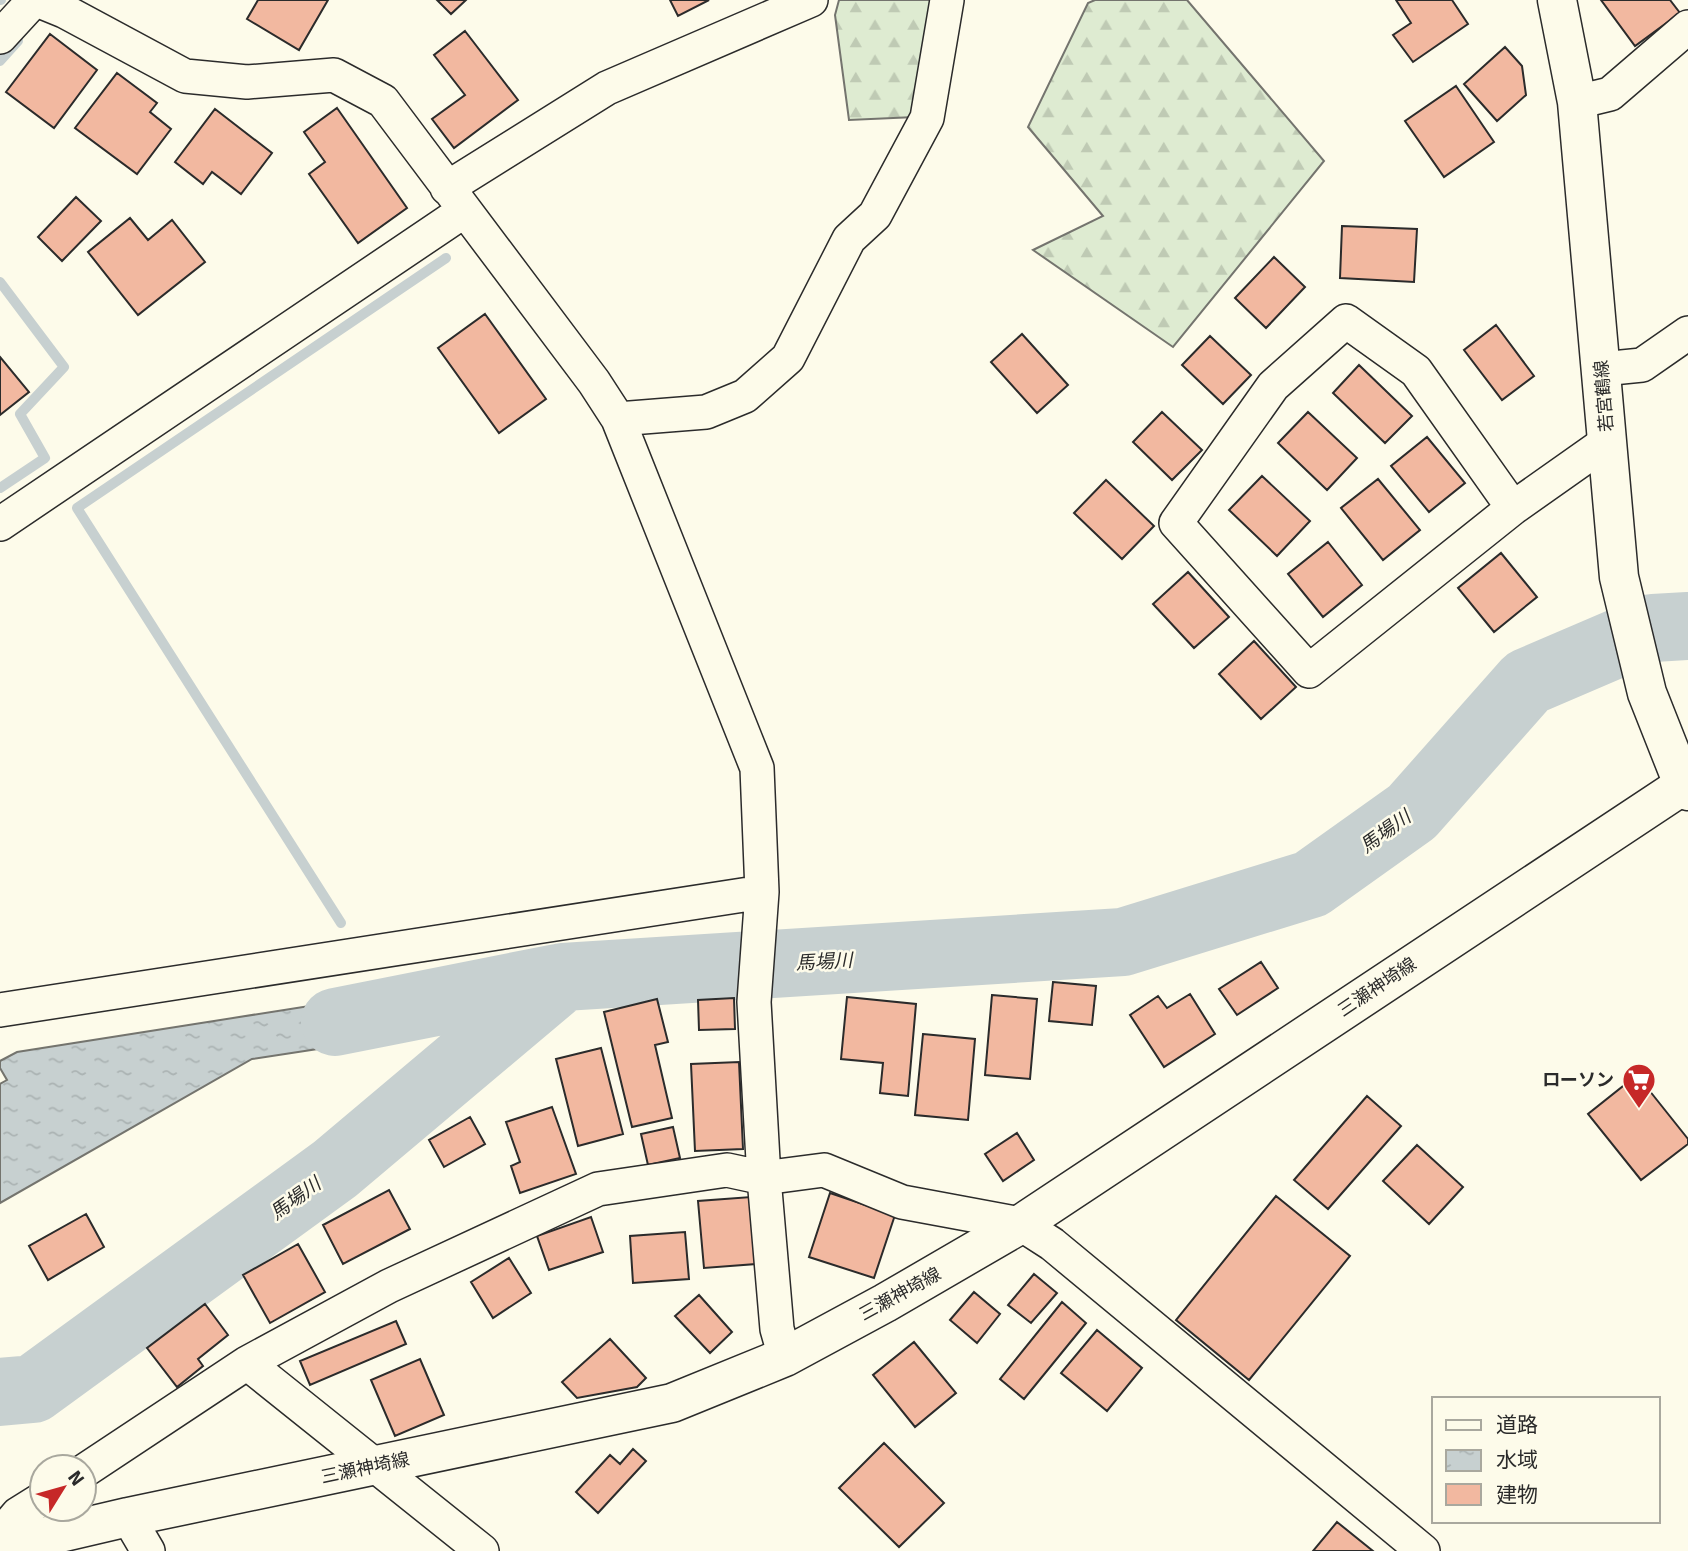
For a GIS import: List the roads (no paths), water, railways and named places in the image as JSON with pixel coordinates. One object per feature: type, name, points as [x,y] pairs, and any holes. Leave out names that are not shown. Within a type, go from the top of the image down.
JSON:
[{"type":"main road","name":"若宮鶴線","points":[[1557,0],[1577,102],[1619,578],[1647,693],[1686,786]]},
{"type":"main road","name":"三瀬神埼線","points":[[0,1546],[673,1403],[785,1357],[1021,1224],[1686,786]]},
{"type":"street","points":[[0,37],[35,0],[64,11],[185,76],[247,82],[334,75],[383,101],[594,382],[618,419],[757,768],[762,892],[754,1002],[764,1178],[777,1329],[785,1357]]},
{"type":"street","points":[[0,524],[456,200],[607,88],[811,0]]},
{"type":"street","points":[[618,419],[706,412],[745,396],[788,358],[849,239],[875,215],[927,118],[947,0]]},
{"type":"street","points":[[1577,102],[1610,94],[1688,27]]},
{"type":"street","points":[[1513,508],[1416,371],[1346,321],[1273,386],[1176,523],[1309,671],[1513,508],[1608,441]]},
{"type":"street","points":[[1602,369],[1642,365],[1688,333]]},
{"type":"street","points":[[0,1010],[762,892]]},
{"type":"street","points":[[98,1462],[247,1363],[389,1286],[598,1189],[727,1170],[764,1178],[824,1170],[902,1202],[1021,1224],[1052,1244],[1423,1551]]},
{"type":"street","points":[[247,1363],[482,1551]]},
{"type":"street","points":[[0,1535],[18,1514],[28,1508]]},
{"type":"street","points":[[128,1517],[148,1551]]},
{"type":"water","points":[[430,987],[422,1033],[252,1059],[0,1203],[0,1084],[7,1080],[0,1068],[0,1061],[17,1052]]},
{"type":"waterway","points":[[0,61],[18,41]]},
{"type":"waterway","points":[[341,923],[77,508],[446,258]]},
{"type":"waterway","points":[[0,282],[64,367],[20,414],[45,458],[0,488]]},
{"type":"waterway","name":"馬場川","points":[[0,1392],[33,1389],[335,1169],[563,977],[1123,942],[1311,884],[1412,812],[1527,682],[1653,628],[1688,626]]},
{"type":"waterway","points":[[335,1022],[557,978]]},
{"type":"place","name":"ローソン","points":[[1639,1110]]}]
